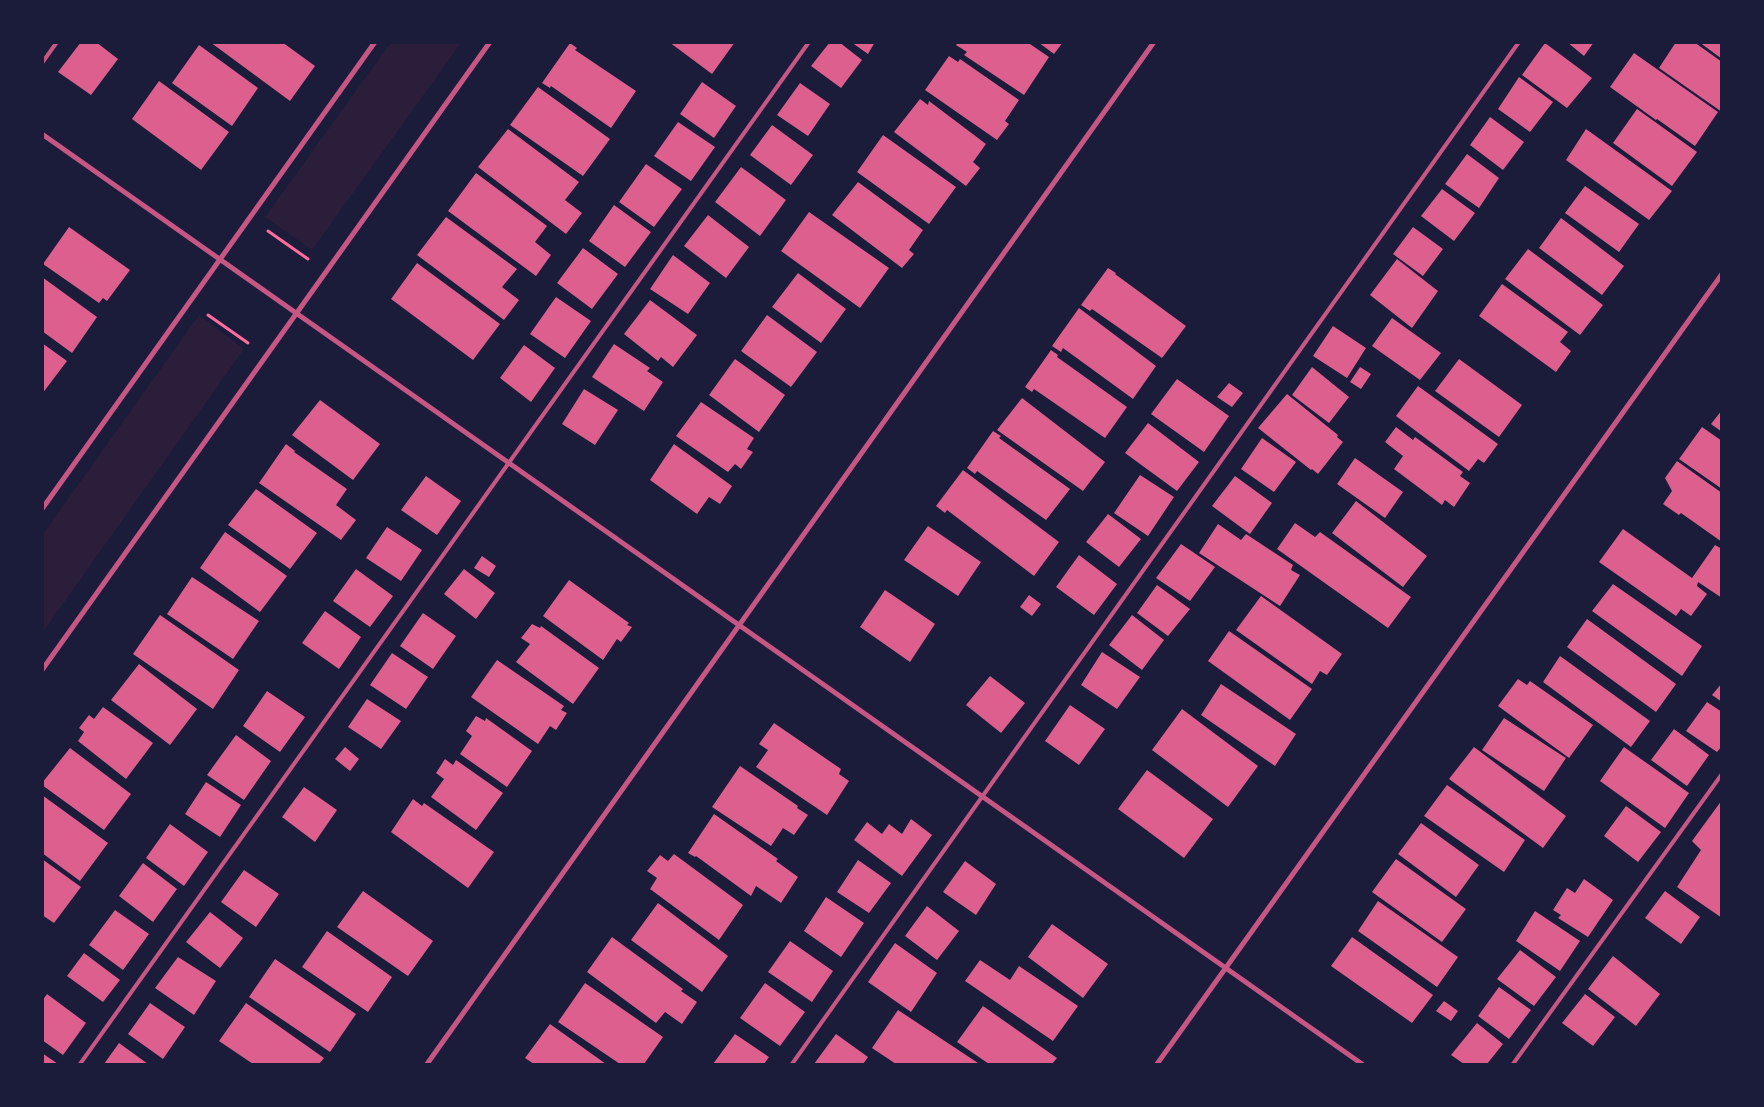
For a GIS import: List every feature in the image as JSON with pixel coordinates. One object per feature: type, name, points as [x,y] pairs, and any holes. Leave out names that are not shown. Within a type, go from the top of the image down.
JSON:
[{"type":"street","points":[[42,509],[375,42]]},
{"type":"street","points":[[42,670],[490,42]]},
{"type":"street","points":[[427,1064],[1154,42]]},
{"type":"street","points":[[42,134],[1362,1064]]},
{"type":"street","points":[[1157,1064],[1722,274]]},
{"type":"lane","points":[[42,63],[57,42]]},
{"type":"lane","points":[[80,1064],[809,42]]},
{"type":"lane","points":[[792,1064],[1519,42]]},
{"type":"lane","points":[[1513,1064],[1722,774]]},
{"type":"path","points":[[264,228],[310,261]]},
{"type":"path","points":[[203,312],[250,345]]},
{"type":"shaded area","points":[[391,42],[461,43],[312,250],[265,217]]},
{"type":"shaded area","points":[[199,315],[244,349],[43,632],[43,534]]},
{"type":"building","points":[[81,42],[96,42],[118,59],[91,95],[58,72]]},
{"type":"building","points":[[210,42],[282,42],[315,66],[290,101]]},
{"type":"building","points":[[669,42],[735,42],[712,74]]},
{"type":"building","points":[[830,42],[839,42],[862,60],[841,88],[811,66]]},
{"type":"building","points":[[851,42],[875,42],[868,54]]},
{"type":"building","points":[[958,42],[1027,42],[1049,57],[1024,95],[964,55],[967,52],[956,45]]},
{"type":"building","points":[[1038,42],[1063,42],[1054,54]]},
{"type":"building","points":[[1567,42],[1594,42],[1584,56]]},
{"type":"building","points":[[1676,42],[1694,42],[1722,62],[1722,112],[1659,68]]},
{"type":"building","points":[[1699,42],[1722,42],[1722,59]]},
{"type":"building","points":[[570,43],[577,48],[575,50],[636,91],[611,128],[551,86],[550,88],[542,83]]},
{"type":"building","points":[[1545,43],[1592,78],[1567,108],[1522,75]]},
{"type":"building","points":[[199,45],[258,88],[232,126],[172,83]]},
{"type":"building","points":[[1634,53],[1718,112],[1695,146],[1610,87]]},
{"type":"building","points":[[949,56],[958,62],[960,59],[1019,100],[1005,121],[1009,124],[997,140],[925,90]]},
{"type":"building","points":[[1519,77],[1553,102],[1530,132],[1498,109]]},
{"type":"building","points":[[159,81],[229,132],[201,170],[132,119]]},
{"type":"building","points":[[702,82],[736,106],[714,138],[680,114]]},
{"type":"building","points":[[800,83],[830,104],[808,136],[777,115]]},
{"type":"building","points":[[538,87],[610,139],[583,176],[510,125]]},
{"type":"building","points":[[920,99],[928,105],[929,101],[986,144],[973,162],[980,168],[966,186],[894,132]]},
{"type":"building","points":[[1637,109],[1697,152],[1672,186],[1613,143]]},
{"type":"building","points":[[1490,117],[1524,142],[1503,170],[1470,145]]},
{"type":"building","points":[[678,122],[715,147],[691,181],[654,156]]},
{"type":"building","points":[[772,125],[813,155],[791,185],[750,155]]},
{"type":"building","points":[[508,129],[579,182],[565,200],[582,213],[566,234],[478,167]]},
{"type":"building","points":[[1586,129],[1672,191],[1649,220],[1566,160]]},
{"type":"building","points":[[883,135],[956,187],[929,224],[857,172]]},
{"type":"building","points":[[1467,154],[1499,178],[1479,208],[1445,184]]},
{"type":"building","points":[[646,164],[682,189],[654,227],[619,202]]},
{"type":"building","points":[[741,167],[786,200],[760,236],[715,202]]},
{"type":"building","points":[[476,173],[547,226],[535,242],[551,255],[536,276],[448,211]]},
{"type":"building","points":[[858,182],[923,230],[909,250],[914,254],[902,268],[832,215]]},
{"type":"building","points":[[1585,186],[1639,224],[1619,252],[1565,213]]},
{"type":"building","points":[[1442,189],[1475,213],[1454,241],[1421,216]]},
{"type":"building","points":[[614,205],[651,232],[625,267],[589,241]]},
{"type":"building","points":[[809,212],[889,268],[860,308],[781,251]]},
{"type":"building","points":[[708,215],[749,247],[726,278],[684,246]]},
{"type":"building","points":[[446,217],[517,269],[502,287],[519,300],[504,320],[417,255]]},
{"type":"building","points":[[1561,218],[1624,266],[1602,295],[1539,248]]},
{"type":"building","points":[[69,227],[130,270],[107,301],[103,298],[99,303],[43,264]]},
{"type":"building","points":[[1413,227],[1443,249],[1423,276],[1393,254]]},
{"type":"building","points":[[583,248],[618,274],[592,309],[557,283]]},
{"type":"building","points":[[1528,249],[1603,305],[1580,335],[1505,279]]},
{"type":"building","points":[[673,255],[710,283],[688,314],[650,289]]},
{"type":"building","points":[[1397,259],[1438,291],[1412,328],[1370,295]]},
{"type":"building","points":[[417,263],[500,324],[473,360],[391,299]]},
{"type":"building","points":[[1108,268],[1186,326],[1162,358],[1092,309],[1090,311],[1081,305]]},
{"type":"building","points":[[798,273],[846,309],[821,343],[772,307]]},
{"type":"building","points":[[42,277],[97,317],[72,353],[42,331]]},
{"type":"building","points":[[1502,284],[1568,332],[1560,342],[1571,351],[1556,372],[1479,316]]},
{"type":"building","points":[[556,297],[591,321],[565,358],[530,334]]},
{"type":"building","points":[[650,300],[697,335],[673,367],[661,357],[658,361],[624,334]]},
{"type":"building","points":[[1079,308],[1156,366],[1133,399],[1063,348],[1061,352],[1052,346]]},
{"type":"building","points":[[767,315],[817,352],[791,387],[741,351]]},
{"type":"building","points":[[1392,318],[1441,353],[1420,380],[1372,346]]},
{"type":"building","points":[[1333,326],[1366,348],[1347,378],[1313,356]]},
{"type":"building","points":[[42,343],[67,361],[42,394]]},
{"type":"building","points":[[614,344],[650,368],[647,371],[663,382],[644,411],[592,377]]},
{"type":"building","points":[[524,345],[555,368],[531,402],[500,378]]},
{"type":"building","points":[[1051,350],[1058,355],[1057,357],[1127,407],[1105,438],[1034,389],[1032,392],[1025,387]]},
{"type":"building","points":[[735,359],[785,395],[759,432],[709,395]]},
{"type":"building","points":[[1459,359],[1522,405],[1499,437],[1435,391]]},
{"type":"building","points":[[1312,367],[1349,397],[1329,423],[1292,395]]},
{"type":"building","points":[[1360,367],[1371,374],[1361,389],[1350,382]]},
{"type":"building","points":[[1177,379],[1229,416],[1204,452],[1151,414]]},
{"type":"building","points":[[1229,383],[1243,393],[1232,407],[1217,397]]},
{"type":"building","points":[[1418,386],[1498,444],[1484,463],[1478,459],[1469,471],[1396,416]]},
{"type":"building","points":[[584,389],[618,410],[595,445],[562,424]]},
{"type":"building","points":[[1287,394],[1338,435],[1337,437],[1343,442],[1318,474],[1258,428]]},
{"type":"building","points":[[1022,398],[1105,462],[1083,491],[997,430]]},
{"type":"building","points":[[320,400],[380,444],[353,480],[292,435]]},
{"type":"building","points":[[701,402],[754,438],[747,449],[753,452],[741,469],[735,464],[728,472],[676,436]]},
{"type":"building","points":[[1722,410],[1722,432],[1711,424]]},
{"type":"building","points":[[1148,423],[1199,462],[1177,491],[1125,453]]},
{"type":"building","points":[[1396,427],[1413,440],[1415,437],[1463,472],[1460,476],[1470,483],[1454,507],[1445,500],[1442,505],[1394,469],[1403,456],[1385,442]]},
{"type":"building","points":[[1702,427],[1722,441],[1722,489],[1679,459]]},
{"type":"building","points":[[993,431],[1001,436],[999,438],[1070,489],[1046,520],[977,471],[975,474],[967,468]]},
{"type":"building","points":[[1262,438],[1296,462],[1274,492],[1241,469]]},
{"type":"building","points":[[286,444],[294,452],[347,489],[336,505],[356,520],[341,540],[259,483]]},
{"type":"building","points":[[674,444],[732,486],[720,504],[709,497],[697,514],[650,480]]},
{"type":"building","points":[[1355,458],[1403,492],[1385,518],[1337,484]]},
{"type":"building","points":[[1677,461],[1722,493],[1722,542],[1681,513],[1679,515],[1663,504],[1672,491],[1665,478]]},
{"type":"building","points":[[963,470],[1059,542],[1034,576],[947,510],[945,513],[936,506]]},
{"type":"building","points":[[1140,475],[1174,497],[1148,536],[1114,513]]},
{"type":"building","points":[[426,476],[461,501],[437,535],[401,510]]},
{"type":"building","points":[[1235,476],[1272,503],[1250,534],[1212,506]]},
{"type":"building","points":[[256,489],[317,533],[290,569],[228,525]]},
{"type":"building","points":[[1356,501],[1427,556],[1403,587],[1332,533]]},
{"type":"building","points":[[1108,514],[1141,539],[1119,567],[1086,542]]},
{"type":"building","points":[[1295,523],[1315,537],[1320,532],[1411,597],[1388,628],[1277,549]]},
{"type":"building","points":[[1218,524],[1241,540],[1246,534],[1293,565],[1291,570],[1300,575],[1280,606],[1199,553]]},
{"type":"building","points":[[928,526],[981,562],[958,596],[904,560]]},
{"type":"building","points":[[387,527],[422,550],[401,581],[366,558]]},
{"type":"building","points":[[1623,529],[1692,578],[1715,545],[1722,549],[1722,598],[1698,582],[1697,586],[1707,594],[1691,616],[1681,609],[1676,616],[1599,562]]},
{"type":"building","points":[[225,532],[287,576],[260,612],[200,568]]},
{"type":"building","points":[[1181,544],[1215,567],[1190,601],[1156,578]]},
{"type":"building","points":[[1079,555],[1117,584],[1094,615],[1056,587]]},
{"type":"building","points":[[482,556],[496,566],[489,577],[474,568]]},
{"type":"building","points":[[356,569],[393,596],[370,627],[333,601]]},
{"type":"building","points":[[464,569],[495,593],[476,619],[444,594]]},
{"type":"building","points":[[192,577],[259,621],[233,659],[167,614]]},
{"type":"building","points":[[569,580],[632,627],[621,642],[617,639],[603,660],[543,616]]},
{"type":"building","points":[[1613,584],[1702,646],[1682,676],[1592,611]]},
{"type":"building","points":[[1157,585],[1190,609],[1168,636],[1137,613]]},
{"type":"building","points":[[885,590],[935,624],[910,662],[860,627]]},
{"type":"building","points":[[1029,595],[1041,604],[1032,616],[1020,607]]},
{"type":"building","points":[[1261,596],[1342,654],[1327,675],[1320,671],[1312,684],[1236,630]]},
{"type":"building","points":[[325,611],[361,637],[339,669],[302,643]]},
{"type":"building","points":[[423,613],[456,636],[433,669],[400,646]]},
{"type":"building","points":[[160,615],[239,670],[213,709],[133,654]]},
{"type":"building","points":[[1132,615],[1164,640],[1142,670],[1109,645]]},
{"type":"building","points":[[1587,619],[1676,684],[1656,712],[1567,647]]},
{"type":"building","points":[[532,624],[540,628],[541,626],[599,668],[573,704],[516,662],[530,644],[521,638]]},
{"type":"building","points":[[1229,631],[1312,689],[1290,720],[1208,661]]},
{"type":"building","points":[[1102,652],[1140,677],[1117,709],[1081,685]]},
{"type":"building","points":[[392,653],[428,677],[406,709],[370,685]]},
{"type":"building","points":[[1560,656],[1650,721],[1631,747],[1543,682]]},
{"type":"building","points":[[497,660],[564,706],[561,710],[567,713],[556,730],[550,726],[538,744],[471,697]]},
{"type":"building","points":[[139,664],[197,709],[170,745],[111,700]]},
{"type":"building","points":[[990,676],[1025,703],[1001,733],[966,705]]},
{"type":"building","points":[[1518,679],[1527,685],[1530,681],[1593,725],[1569,758],[1498,706]]},
{"type":"building","points":[[1722,683],[1722,702],[1712,695]]},
{"type":"building","points":[[1221,684],[1296,734],[1275,766],[1201,715]]},
{"type":"building","points":[[267,691],[305,717],[280,752],[243,726]]},
{"type":"building","points":[[367,699],[401,721],[381,749],[348,727]]},
{"type":"building","points":[[1707,702],[1722,712],[1722,746],[1717,752],[1686,731]]},
{"type":"building","points":[[1070,705],[1105,729],[1079,765],[1045,741]]},
{"type":"building","points":[[103,707],[153,743],[126,779],[78,741],[84,732],[79,728],[89,715],[94,719]]},
{"type":"building","points":[[1182,709],[1258,766],[1228,807],[1152,750]]},
{"type":"building","points":[[476,716],[485,721],[486,718],[532,751],[507,787],[460,754],[472,736],[466,731]]},
{"type":"building","points":[[1504,718],[1566,758],[1544,791],[1482,750]]},
{"type":"building","points":[[774,723],[841,769],[839,774],[849,781],[827,815],[756,767],[768,750],[759,744]]},
{"type":"building","points":[[1674,729],[1709,755],[1687,786],[1651,760]]},
{"type":"building","points":[[236,735],[271,761],[244,800],[207,775]]},
{"type":"building","points":[[345,747],[359,759],[350,771],[335,759]]},
{"type":"building","points":[[1474,747],[1566,816],[1543,848],[1449,779]]},
{"type":"building","points":[[1624,747],[1689,793],[1665,828],[1600,781]]},
{"type":"building","points":[[70,748],[131,794],[104,830],[42,785]]},
{"type":"building","points":[[445,759],[453,765],[456,760],[503,793],[476,830],[431,797],[444,779],[436,773]]},
{"type":"building","points":[[740,766],[808,815],[794,835],[783,828],[771,846],[712,807]]},
{"type":"building","points":[[1147,770],[1213,819],[1184,858],[1118,809]]},
{"type":"building","points":[[206,782],[241,805],[220,837],[185,814]]},
{"type":"building","points":[[1447,785],[1525,840],[1504,872],[1424,816]]},
{"type":"building","points":[[304,787],[337,810],[315,842],[282,817]]},
{"type":"building","points":[[42,795],[108,843],[80,881],[42,853]]},
{"type":"building","points":[[413,799],[422,806],[424,803],[494,852],[468,888],[391,832]]},
{"type":"building","points":[[1722,800],[1722,918],[1677,887],[1701,850],[1692,841]]},
{"type":"building","points":[[1626,806],[1661,832],[1638,862],[1604,836]]},
{"type":"building","points":[[714,814],[778,859],[776,861],[798,877],[781,903],[756,886],[751,896],[696,856],[688,853]]},
{"type":"building","points":[[911,819],[932,835],[902,876],[854,840],[867,822],[882,834],[889,824],[902,834]]},
{"type":"building","points":[[1421,823],[1479,865],[1456,897],[1398,854]]},
{"type":"building","points":[[170,824],[208,852],[184,886],[146,858]]},
{"type":"building","points":[[674,854],[743,905],[719,940],[650,889],[657,878],[647,871],[660,855],[668,861]]},
{"type":"building","points":[[42,859],[81,887],[54,923],[42,915]]},
{"type":"building","points":[[1396,859],[1466,909],[1442,942],[1372,892]]},
{"type":"building","points":[[858,860],[891,883],[869,913],[837,892]]},
{"type":"building","points":[[965,861],[996,884],[976,915],[943,892]]},
{"type":"building","points":[[143,863],[177,889],[153,922],[119,896]]},
{"type":"building","points":[[244,870],[279,894],[256,927],[221,902]]},
{"type":"building","points":[[1584,879],[1613,900],[1588,937],[1558,918],[1561,915],[1553,910],[1567,888],[1575,893]]},
{"type":"building","points":[[363,891],[433,941],[408,976],[337,927]]},
{"type":"building","points":[[1665,891],[1700,917],[1681,944],[1645,918]]},
{"type":"building","points":[[826,897],[864,923],[841,957],[804,931]]},
{"type":"building","points":[[1378,901],[1458,957],[1437,987],[1358,931]]},
{"type":"building","points":[[658,903],[728,956],[702,992],[631,940]]},
{"type":"building","points":[[927,906],[959,931],[937,960],[905,936]]},
{"type":"building","points":[[115,910],[149,934],[123,970],[89,945]]},
{"type":"building","points":[[1535,911],[1580,941],[1560,971],[1516,941]]},
{"type":"building","points":[[210,912],[243,938],[220,968],[186,942]]},
{"type":"building","points":[[1052,924],[1108,964],[1083,998],[1028,957]]},
{"type":"building","points":[[327,931],[392,977],[368,1012],[302,967]]},
{"type":"building","points":[[612,937],[683,989],[681,991],[697,1002],[682,1024],[665,1012],[656,1023],[587,972]]},
{"type":"building","points":[[1352,937],[1433,995],[1412,1023],[1331,966]]},
{"type":"building","points":[[790,941],[833,971],[812,1002],[768,972]]},
{"type":"building","points":[[895,943],[937,973],[911,1012],[868,982]]},
{"type":"building","points":[[1520,950],[1556,977],[1534,1006],[1497,979]]},
{"type":"building","points":[[84,953],[120,980],[103,1002],[67,976]]},
{"type":"building","points":[[1613,956],[1660,994],[1636,1026],[1588,989]]},
{"type":"building","points":[[178,957],[216,981],[194,1015],[155,988]]},
{"type":"building","points":[[275,959],[356,1014],[330,1052],[249,997]]},
{"type":"building","points":[[980,960],[1010,980],[1019,966],[1078,1006],[1053,1041],[965,981]]},
{"type":"building","points":[[585,983],[663,1037],[644,1064],[620,1064],[558,1022]]},
{"type":"building","points":[[765,983],[805,1012],[780,1046],[740,1018]]},
{"type":"building","points":[[1499,987],[1531,1010],[1509,1039],[1478,1016]]},
{"type":"building","points":[[47,994],[86,1023],[63,1055],[42,1040],[42,1001]]},
{"type":"building","points":[[1585,994],[1615,1017],[1593,1046],[1562,1023]]},
{"type":"building","points":[[1444,1001],[1458,1011],[1451,1021],[1436,1011]]},
{"type":"building","points":[[150,1003],[185,1027],[163,1059],[128,1034]]},
{"type":"building","points":[[246,1003],[324,1058],[319,1064],[253,1064],[219,1041]]},
{"type":"building","points":[[983,1006],[1057,1058],[1052,1064],[989,1064],[957,1042]]},
{"type":"building","points":[[898,1010],[978,1063],[896,1064],[872,1048]]},
{"type":"building","points":[[1477,1023],[1503,1044],[1487,1064],[1464,1064],[1451,1055]]},
{"type":"building","points":[[550,1024],[606,1064],[534,1064],[525,1058]]},
{"type":"building","points":[[735,1034],[769,1057],[764,1064],[713,1064]]},
{"type":"building","points":[[836,1034],[868,1057],[863,1064],[814,1064]]},
{"type":"building","points":[[119,1043],[148,1064],[104,1064]]},
{"type":"building","points":[[42,1053],[58,1064],[42,1064]]}]
